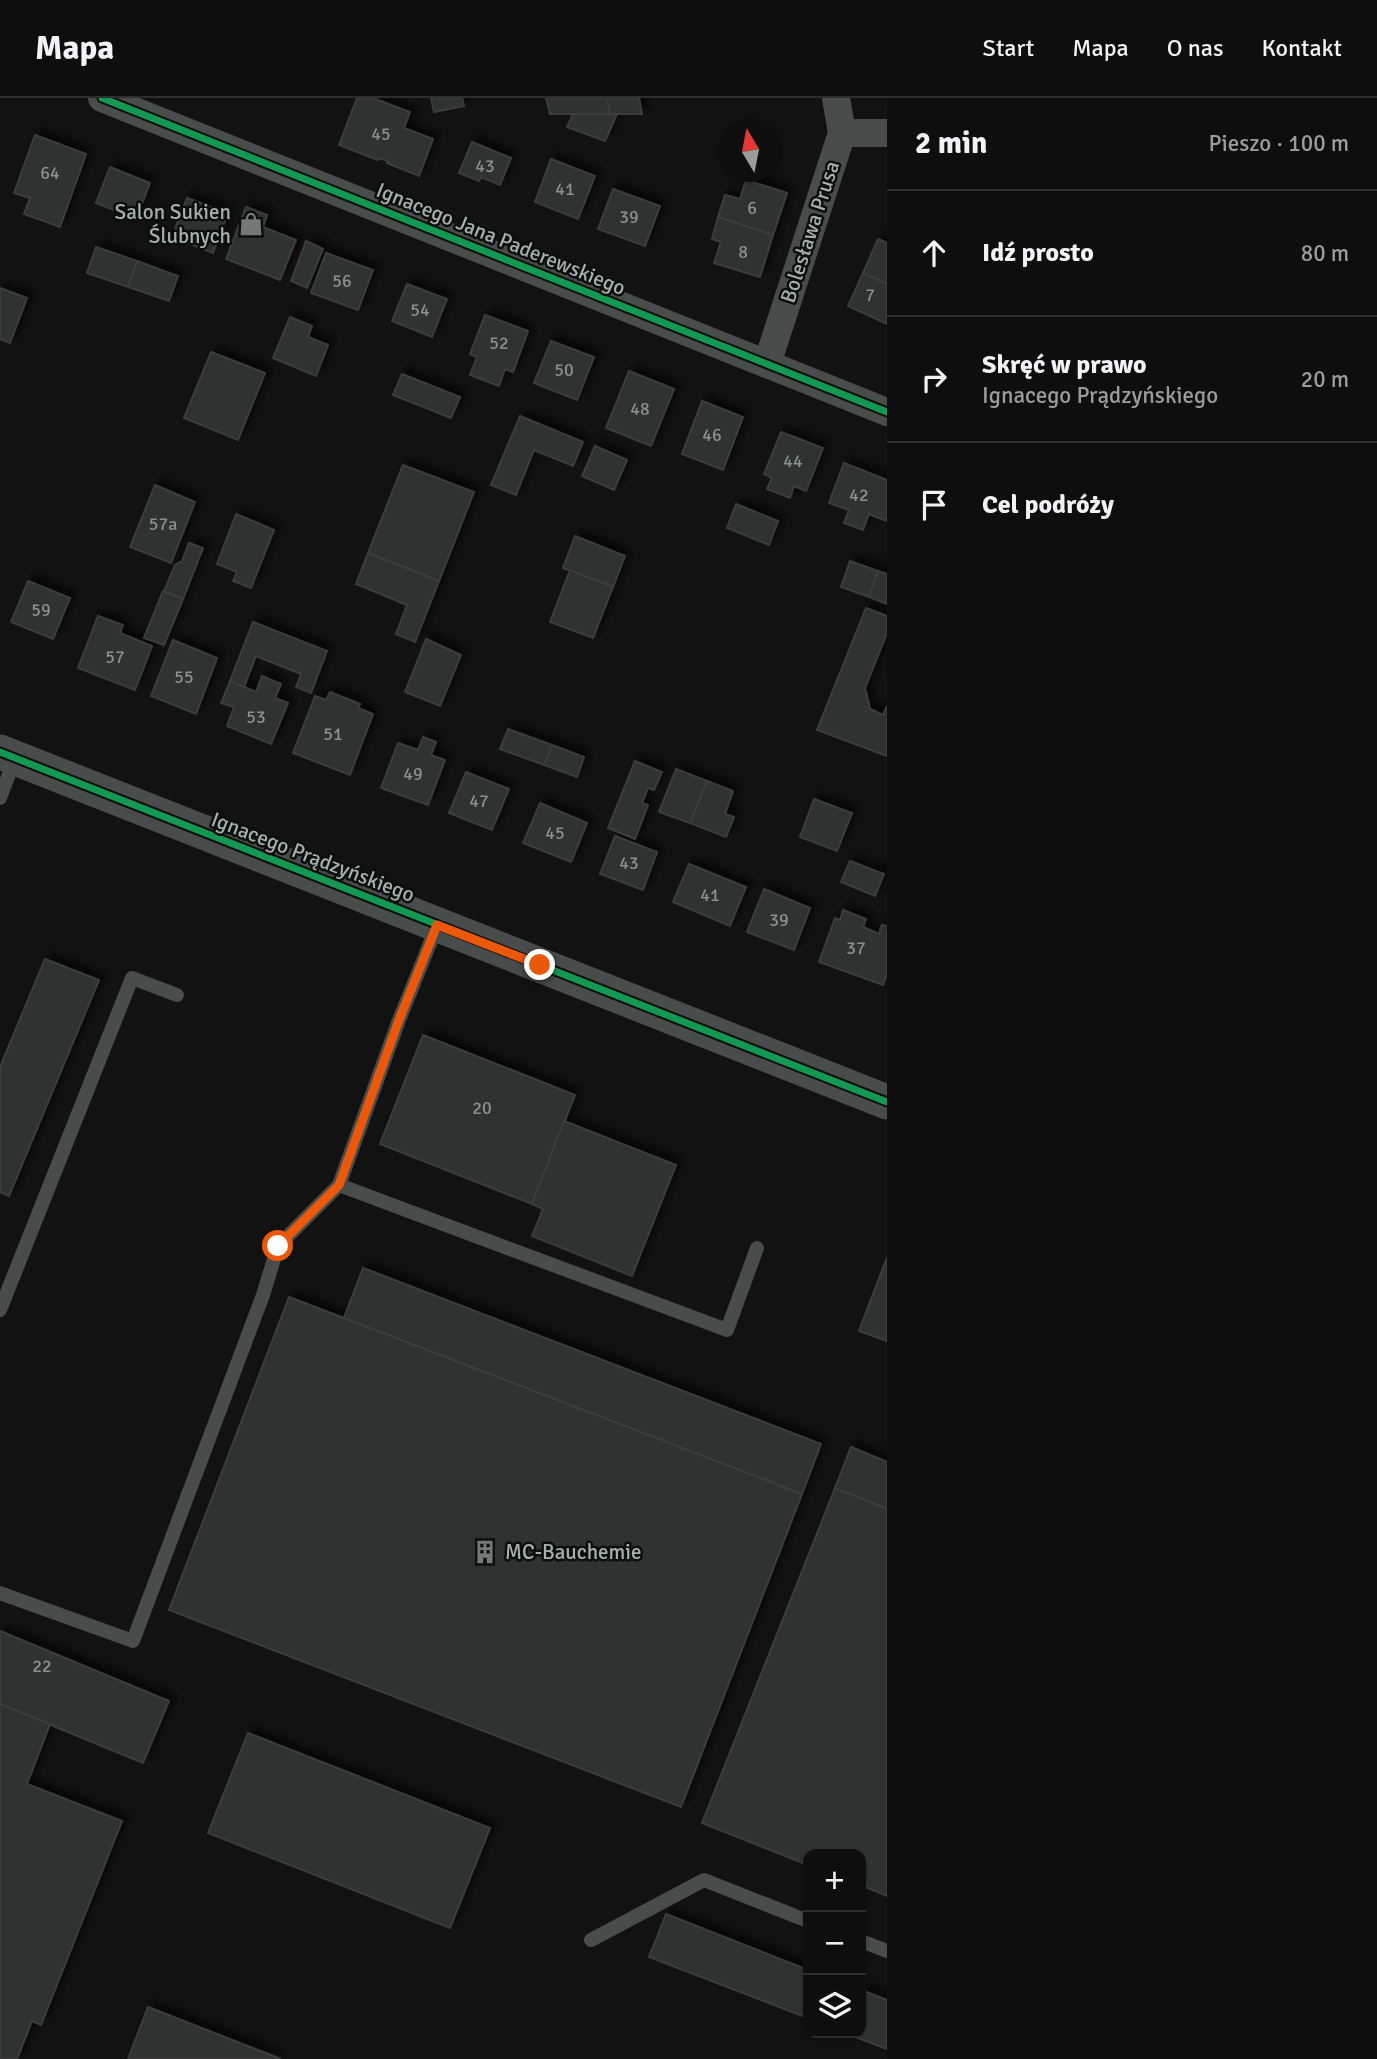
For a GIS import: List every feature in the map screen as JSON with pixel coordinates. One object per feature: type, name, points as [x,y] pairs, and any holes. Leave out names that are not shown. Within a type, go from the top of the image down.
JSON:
[{"type":"street","name":"Ignacego Jana Paderewskiego","points":[[102,98],[887,412]]},
{"type":"street","name":"Bolesława Prusa","points":[[767,364],[842,133],[836,98]]},
{"type":"street","points":[[842,133],[887,133]]},
{"type":"street","name":"Ignacego Prądzyńskiego","points":[[8,755],[887,1102]]},
{"type":"lane","points":[[0,797],[8,755]]},
{"type":"lane","points":[[0,1593],[133,1641],[263,1295],[278,1246],[339,1185],[437,925]]},
{"type":"lane","points":[[0,1310],[132,978],[177,995]]},
{"type":"lane","points":[[339,1185],[727,1330],[757,1248]]},
{"type":"lane","points":[[591,1940],[704,1880],[803,1918]]},
{"type":"lane","points":[[866,1943],[887,1951]]},
{"type":"building","points":[[357,98],[373,98],[410,112],[404,128],[433,139],[419,176],[387,163],[388,161],[380,158],[378,160],[339,145]]},
{"type":"building","points":[[431,98],[462,98],[464,106],[434,112]]},
{"type":"building","points":[[546,98],[607,98],[610,114],[550,114]]},
{"type":"building","points":[[607,98],[639,98],[642,114],[610,114]]},
{"type":"building","points":[[573,114],[617,114],[605,141],[567,127]]},
{"type":"building","points":[[35,135],[86,154],[60,227],[24,214],[30,198],[14,193]]},
{"type":"building","points":[[472,142],[511,158],[500,185],[481,177],[479,181],[459,173]]},
{"type":"building","points":[[551,159],[595,176],[578,219],[535,202]]},
{"type":"building","points":[[110,167],[150,183],[136,219],[96,203]]},
{"type":"building","points":[[745,182],[787,193],[773,235],[718,217],[725,195],[740,199]]},
{"type":"building","points":[[613,189],[660,206],[645,246],[598,229]]},
{"type":"building","points":[[187,198],[228,213],[213,253],[172,237]]},
{"type":"building","points":[[246,207],[267,215],[263,227],[296,240],[280,280],[226,259]]},
{"type":"building","points":[[718,217],[773,235],[760,277],[714,263],[721,242],[712,239]]},
{"type":"building","points":[[878,239],[887,243],[887,284],[863,273]]},
{"type":"building","points":[[306,241],[323,249],[307,288],[291,281]]},
{"type":"building","points":[[96,247],[137,261],[128,287],[87,273]]},
{"type":"building","points":[[326,253],[373,270],[358,310],[311,293]]},
{"type":"building","points":[[137,261],[178,276],[169,301],[128,287]]},
{"type":"building","points":[[863,273],[887,284],[887,324],[848,306]]},
{"type":"building","points":[[407,284],[447,299],[432,337],[392,321]]},
{"type":"building","points":[[0,288],[27,298],[10,343],[0,339]]},
{"type":"building","points":[[485,315],[528,331],[513,372],[505,369],[499,386],[470,375],[477,357],[470,354]]},
{"type":"building","points":[[290,317],[312,326],[308,337],[328,345],[316,376],[273,358]]},
{"type":"building","points":[[551,341],[594,357],[577,400],[534,383]]},
{"type":"building","points":[[211,352],[265,373],[238,440],[184,418]]},
{"type":"building","points":[[629,371],[674,389],[651,446],[606,428]]},
{"type":"building","points":[[402,374],[460,397],[451,418],[393,395]]},
{"type":"building","points":[[702,401],[743,417],[723,470],[682,454]]},
{"type":"building","points":[[520,416],[583,442],[573,466],[534,450],[516,495],[491,485]]},
{"type":"building","points":[[781,432],[823,448],[806,491],[794,486],[790,498],[767,489],[772,478],[764,474]]},
{"type":"building","points":[[595,446],[627,460],[614,490],[582,476]]},
{"type":"building","points":[[844,463],[887,480],[887,521],[869,514],[863,530],[844,523],[849,510],[829,503]]},
{"type":"building","points":[[403,465],[474,492],[439,581],[368,553]]},
{"type":"building","points":[[155,485],[195,502],[171,563],[130,547]]},
{"type":"building","points":[[736,504],[778,521],[769,545],[727,528]]},
{"type":"building","points":[[236,514],[274,530],[251,588],[233,581],[237,572],[217,564]]},
{"type":"building","points":[[575,536],[625,556],[613,587],[563,568]]},
{"type":"building","points":[[189,543],[203,548],[183,599],[164,591],[175,565],[182,561]]},
{"type":"building","points":[[368,553],[439,581],[415,642],[396,634],[407,605],[356,584]]},
{"type":"building","points":[[850,561],[878,571],[869,597],[841,587]]},
{"type":"building","points":[[570,570],[613,587],[593,638],[550,622]]},
{"type":"building","points":[[878,571],[887,574],[887,604],[869,597]]},
{"type":"building","points":[[28,581],[70,598],[53,639],[11,622]]},
{"type":"building","points":[[163,591],[183,599],[164,645],[144,638]]},
{"type":"building","points":[[866,608],[887,616],[887,633],[865,688],[870,709],[883,715],[887,706],[887,756],[817,730]]},
{"type":"building","points":[[98,616],[123,625],[120,633],[152,646],[135,690],[78,668]]},
{"type":"building","points":[[253,622],[327,651],[311,693],[296,687],[301,674],[256,656],[244,687],[230,681]]},
{"type":"building","points":[[426,639],[461,655],[440,706],[405,692]]},
{"type":"building","points":[[173,640],[217,658],[196,714],[151,696]]},
{"type":"building","points":[[262,676],[281,684],[275,698],[288,703],[271,744],[227,726],[234,707],[221,703],[230,681],[256,692]]},
{"type":"building","points":[[330,692],[360,704],[358,708],[373,714],[350,775],[293,753],[315,696],[326,700]]},
{"type":"building","points":[[508,729],[552,745],[544,765],[500,749]]},
{"type":"building","points":[[423,737],[436,742],[431,755],[445,760],[428,805],[381,788],[398,743],[418,750]]},
{"type":"building","points":[[552,745],[584,757],[577,777],[544,765]]},
{"type":"building","points":[[635,761],[662,772],[654,790],[648,788],[642,803],[648,805],[635,839],[608,828]]},
{"type":"building","points":[[676,769],[707,781],[690,823],[659,812]]},
{"type":"building","points":[[466,772],[509,789],[492,830],[449,813]]},
{"type":"building","points":[[707,781],[733,791],[725,814],[734,817],[726,837],[690,823]]},
{"type":"building","points":[[814,799],[852,813],[837,851],[800,837]]},
{"type":"building","points":[[540,803],[587,823],[571,862],[523,843]]},
{"type":"building","points":[[615,836],[657,852],[643,890],[600,874]]},
{"type":"building","points":[[850,861],[884,874],[875,896],[841,882]]},
{"type":"building","points":[[689,864],[746,887],[730,926],[673,902]]},
{"type":"building","points":[[764,889],[810,908],[794,950],[747,932]]},
{"type":"building","points":[[843,910],[866,919],[863,927],[879,934],[882,925],[887,926],[887,974],[883,985],[819,962],[835,918],[840,920]]},
{"type":"building","points":[[45,959],[99,980],[9,1196],[0,1192],[0,1067]]},
{"type":"building","points":[[423,1035],[575,1095],[532,1204],[380,1144]]},
{"type":"building","points":[[564,1121],[676,1165],[632,1276],[532,1236],[543,1209],[532,1204]]},
{"type":"building","points":[[887,1257],[887,1341],[859,1331]]},
{"type":"building","points":[[363,1268],[821,1444],[802,1494],[344,1318]]},
{"type":"building","name":"MC-Bauchemie","points":[[289,1297],[802,1494],[681,1807],[169,1610]]},
{"type":"building","points":[[851,1447],[887,1462],[887,1509],[835,1488]]},
{"type":"building","points":[[835,1488],[887,1509],[887,1896],[866,1887],[866,1849],[803,1849],[803,1863],[702,1823]]},
{"type":"building","points":[[0,1631],[169,1701],[143,1763],[0,1704]]},
{"type":"building","points":[[0,1704],[50,1724],[27,1784],[122,1821],[41,2025],[32,2021],[17,2059],[0,2059]]},
{"type":"building","points":[[248,1733],[490,1828],[450,1928],[208,1833]]},
{"type":"building","points":[[666,1914],[803,1968],[803,2016],[649,1957]]},
{"type":"building","points":[[866,1992],[887,2000],[887,2049],[858,2038],[866,2038]]},
{"type":"building","points":[[148,2007],[281,2059],[128,2059]]},
{"type":"cycle path","points":[[102,98],[887,412]]},
{"type":"cycle path","points":[[0,752],[887,1102]]},
{"type":"place","name":"Salon Sukien Ślubnych","points":[[251,224]]},
{"type":"place","name":"MC-Bauchemie","points":[[485,1552]]},
{"type":"route","points":[[278,1246],[339,1185],[437,925],[540,965]]}]
